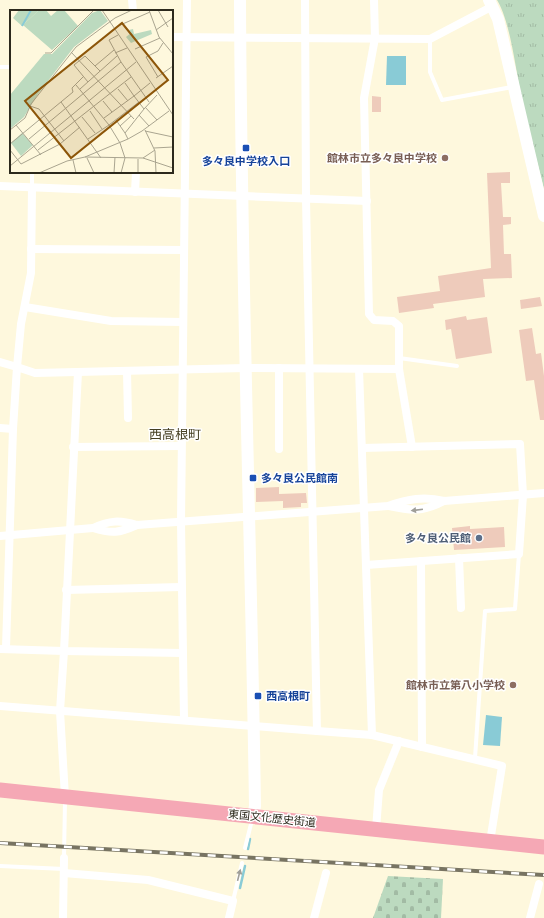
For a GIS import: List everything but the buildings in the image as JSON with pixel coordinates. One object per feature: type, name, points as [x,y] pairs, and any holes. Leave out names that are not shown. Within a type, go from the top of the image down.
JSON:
[{"type":"highway","name":"東国文化歴史街道","points":[[0,790],[544,847]]},
{"type":"street","points":[[132,0],[133,10]]},
{"type":"street","points":[[184,720],[180,522],[187,0]]},
{"type":"street","points":[[240,0],[245,368],[254,726],[255,806],[253,816]]},
{"type":"street","points":[[305,0],[306,200],[317,731]]},
{"type":"street","points":[[374,0],[375,38],[364,98],[369,314],[374,320],[396,322],[399,326],[400,369],[412,447]]},
{"type":"street","points":[[173,37],[430,39],[491,3],[498,19],[512,86],[544,216]]},
{"type":"street","points":[[135,192],[136,173]]},
{"type":"street","points":[[0,186],[306,200],[367,200]]},
{"type":"street","points":[[32,188],[31,273],[16,367],[3,648],[64,651],[183,653]]},
{"type":"street","points":[[31,249],[183,250]]},
{"type":"street","points":[[25,307],[111,321],[183,322]]},
{"type":"street","points":[[0,362],[35,373],[245,368],[400,369]]},
{"type":"street","points":[[278,449],[279,368]]},
{"type":"street","points":[[359,369],[372,735]]},
{"type":"street","points":[[127,371],[128,418]]},
{"type":"street","points":[[65,797],[60,711],[78,372]]},
{"type":"street","points":[[0,428],[13,429]]},
{"type":"street","points":[[362,448],[520,444],[523,495],[519,554],[366,565]]},
{"type":"street","points":[[73,447],[181,446]]},
{"type":"street","points":[[0,536],[94,528],[109,533],[123,532],[137,525],[363,507],[388,506],[410,511],[429,508],[444,501],[544,494]]},
{"type":"street","points":[[459,558],[461,608]]},
{"type":"street","points":[[421,561],[422,747]]},
{"type":"street","points":[[66,590],[181,587]]},
{"type":"street","points":[[0,706],[372,735],[475,758],[502,766],[490,842]]},
{"type":"street","points":[[376,829],[379,790],[399,741]]},
{"type":"street","points":[[63,918],[64,858]]},
{"type":"street","points":[[64,871],[148,880],[233,900],[229,918]]},
{"type":"street","points":[[314,918],[326,873]]},
{"type":"street","points":[[530,918],[542,885]]},
{"type":"lane","points":[[430,39],[430,72],[442,100],[512,86]]},
{"type":"lane","points":[[0,67],[10,68]]},
{"type":"lane","points":[[32,173],[32,188]]},
{"type":"lane","points":[[399,358],[456,366]]},
{"type":"lane","points":[[475,758],[485,611],[515,609],[519,554]]},
{"type":"lane","points":[[64,858],[65,797]]},
{"type":"lane","points":[[245,848],[253,816]]},
{"type":"lane","points":[[233,900],[242,863]]},
{"type":"lane","points":[[0,866],[64,871]]},
{"type":"green space","points":[[497,0],[544,0],[544,189],[524,111],[506,22]]},
{"type":"green space","points":[[388,876],[443,879],[441,918],[373,918]]},
{"type":"water","points":[[387,56],[406,56],[406,85],[386,85]]},
{"type":"water","points":[[486,715],[502,717],[500,746],[483,745]]},
{"type":"waterway","points":[[248,849],[250,839]]},
{"type":"waterway","points":[[240,888],[245,866]]},
{"type":"railway","points":[[0,843],[544,875]]},
{"type":"place","name":"多々良中学校入口","points":[[246,148]]},
{"type":"place","name":"館林市立多々良中学校","points":[[445,158]]},
{"type":"place","name":"多々良公民館南","points":[[253,478]]},
{"type":"place","name":"多々良公民館","points":[[479,538]]},
{"type":"place","name":"館林市立第八小学校","points":[[513,685]]},
{"type":"place","name":"西高根町","points":[[258,696]]},
{"type":"district","name":"西高根町","points":[[175,434]]}]
